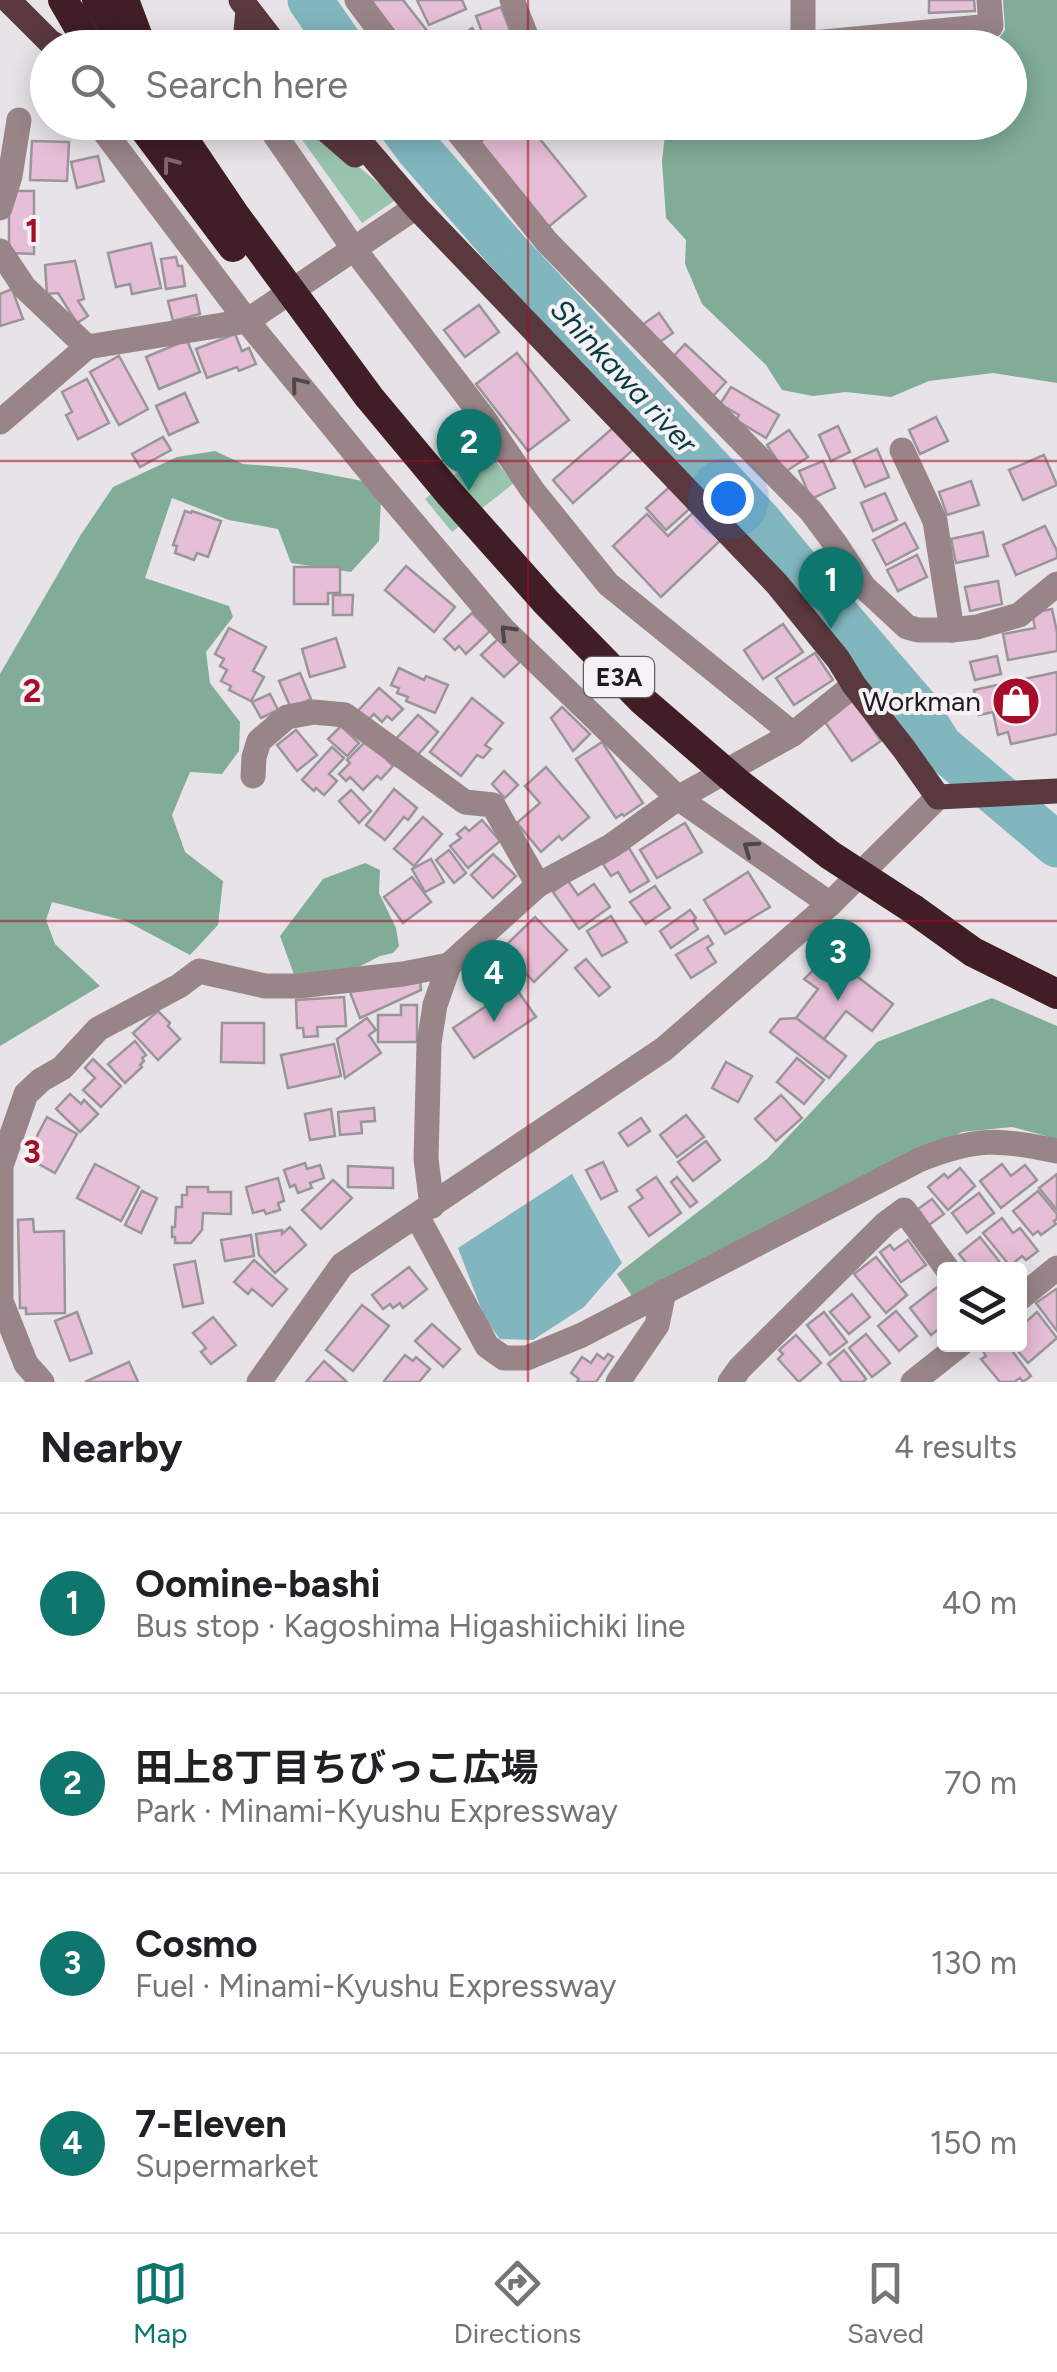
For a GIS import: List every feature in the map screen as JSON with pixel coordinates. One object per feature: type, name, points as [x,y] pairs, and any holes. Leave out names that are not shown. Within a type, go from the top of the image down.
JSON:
[{"type":"highway","points":[[63,0],[80,30]]},
{"type":"highway","points":[[97,0],[115,30]]},
{"type":"highway","points":[[124,0],[135,30]]},
{"type":"highway","points":[[153,140],[242,259],[369,398]]},
{"type":"highway","name":"E3A","points":[[184,140],[369,398],[534,588],[643,701],[830,855],[912,909],[1057,994]]},
{"type":"highway","name":"E3A","points":[[977,946],[1057,971]]},
{"type":"main road","points":[[244,5],[246,30]]},
{"type":"main road","points":[[244,5],[264,30]]},
{"type":"main road","points":[[13,6],[38,30]]},
{"type":"main road","points":[[338,140],[416,207]]},
{"type":"main road","points":[[358,140],[416,207],[777,584],[838,658],[854,686],[938,797],[1056,791]]},
{"type":"street","points":[[357,0],[380,30]]},
{"type":"street","points":[[512,0],[523,30]]},
{"type":"street","points":[[803,0],[803,30]]},
{"type":"street","points":[[949,30],[991,26],[989,0]]},
{"type":"street","points":[[13,6],[30,30]]},
{"type":"street","points":[[0,208],[10,176],[19,120]]},
{"type":"street","points":[[112,140],[247,320],[503,629],[678,798],[830,904]]},
{"type":"street","points":[[278,140],[533,491],[608,584],[793,734]]},
{"type":"street","points":[[469,140],[547,242],[811,511],[864,587],[907,626],[918,630],[977,628],[1019,616],[1057,584]]},
{"type":"street","points":[[0,422],[86,348],[247,320],[416,207]]},
{"type":"street","points":[[0,252],[24,287],[86,348]]},
{"type":"street","points":[[902,450],[935,521],[952,630]]},
{"type":"street","points":[[854,686],[793,734],[678,798],[611,846],[538,885],[448,966],[435,1005],[429,1043],[424,1211],[486,1346],[504,1358],[528,1358],[582,1336],[919,1160],[951,1147],[972,1142],[1012,1142],[1057,1151]]},
{"type":"street","points":[[254,776],[259,741],[288,718],[314,712],[345,714],[465,802],[494,804],[538,885]]},
{"type":"street","points":[[258,1382],[342,1264],[664,1049],[830,904],[938,797]]},
{"type":"street","points":[[42,1382],[26,1364],[2,1301],[1,1166],[26,1094],[62,1068],[98,1030],[200,972],[265,986],[299,986],[448,966]]},
{"type":"street","points":[[730,1382],[885,1224],[904,1210],[942,1262]]},
{"type":"street","points":[[1027,1292],[1057,1268]]},
{"type":"street","points":[[618,1382],[657,1325],[664,1291]]},
{"type":"street","points":[[913,1382],[951,1352]]},
{"type":"green space","points":[[1003,0],[1057,0],[1057,383],[993,373],[929,381],[891,397],[846,392],[813,396],[782,390],[766,365],[702,304],[685,264],[686,240],[666,218],[664,140],[1027,140],[1027,30],[1005,30]]},
{"type":"green space","points":[[302,140],[327,140],[397,199],[362,223]]},
{"type":"green space","points":[[486,449],[514,483],[452,532],[425,499]]},
{"type":"green space","points":[[215,451],[243,464],[295,468],[368,482],[381,499],[379,541],[351,572],[291,563],[278,529],[229,520],[172,498],[145,578],[229,606],[233,617],[206,652],[210,683],[240,722],[239,751],[222,774],[190,772],[172,815],[185,852],[223,881],[218,925],[190,955],[126,921],[52,902],[46,920],[55,944],[100,986],[0,1046],[0,674],[113,487],[177,457]]},
{"type":"green space","points":[[365,863],[380,870],[379,893],[396,928],[399,946],[393,953],[345,974],[296,980],[280,936],[323,879]]},
{"type":"green space","points":[[992,998],[1057,1026],[1057,1139],[1012,1127],[962,1132],[632,1296],[617,1274],[767,1159],[877,1042]]},
{"type":"water","points":[[572,1174],[622,1263],[584,1307],[533,1340],[500,1339],[485,1319],[458,1248]]},
{"type":"building","points":[[403,0],[427,30],[392,30],[371,2]]},
{"type":"building","points":[[417,0],[462,0],[466,9],[429,25]]},
{"type":"building","points":[[929,0],[974,0],[975,11],[929,13]]},
{"type":"building","points":[[501,7],[510,30],[481,30],[476,16]]},
{"type":"building","points":[[483,140],[541,140],[586,196],[547,228],[478,144]]},
{"type":"building","points":[[32,141],[69,142],[67,181],[30,180]]},
{"type":"building","points":[[98,156],[104,181],[77,188],[71,162]]},
{"type":"building","points":[[9,191],[34,191],[34,254],[9,253]]},
{"type":"building","points":[[151,243],[161,288],[132,294],[130,284],[116,287],[108,253]]},
{"type":"building","points":[[176,257],[178,266],[182,266],[185,286],[166,289],[161,259]]},
{"type":"building","points":[[75,261],[84,299],[78,301],[88,316],[77,323],[58,293],[47,294],[45,265]]},
{"type":"building","points":[[12,289],[23,319],[0,326],[0,294]]},
{"type":"building","points":[[196,295],[200,314],[173,321],[168,301]]},
{"type":"building","points":[[479,305],[499,332],[465,357],[444,330]]},
{"type":"building","points":[[659,313],[673,333],[652,347],[638,328]]},
{"type":"building","points":[[235,334],[242,351],[249,348],[256,364],[207,378],[196,349]]},
{"type":"building","points":[[187,340],[200,372],[159,389],[146,357]]},
{"type":"building","points":[[685,344],[726,382],[712,397],[671,359]]},
{"type":"building","points":[[517,353],[569,420],[528,451],[476,384]]},
{"type":"building","points":[[119,356],[148,409],[119,425],[90,372]]},
{"type":"building","points":[[87,379],[109,423],[78,439],[66,415],[72,412],[62,392]]},
{"type":"building","points":[[731,387],[779,415],[766,438],[736,420],[739,415],[720,404]]},
{"type":"building","points":[[185,393],[198,422],[169,435],[156,406]]},
{"type":"building","points":[[936,417],[948,441],[920,454],[909,430]]},
{"type":"building","points":[[838,426],[850,452],[831,461],[819,435]]},
{"type":"building","points":[[614,427],[634,449],[573,503],[553,480]]},
{"type":"building","points":[[789,430],[808,457],[785,472],[767,445]]},
{"type":"building","points":[[163,437],[171,450],[140,467],[132,454]]},
{"type":"building","points":[[877,449],[889,477],[865,487],[853,460]]},
{"type":"building","points":[[1044,455],[1057,485],[1023,500],[1009,470]]},
{"type":"building","points":[[823,461],[835,488],[811,499],[799,471]]},
{"type":"building","points":[[971,481],[979,505],[947,515],[939,492]]},
{"type":"building","points":[[675,482],[695,504],[666,530],[646,508]]},
{"type":"building","points":[[885,493],[897,520],[873,531],[861,503]]},
{"type":"building","points":[[696,510],[723,538],[661,597],[613,546],[647,514],[668,536]]},
{"type":"building","points":[[185,511],[221,521],[208,557],[197,553],[194,560],[175,553],[177,546],[173,545]]},
{"type":"building","points":[[905,523],[918,548],[886,565],[873,540]]},
{"type":"building","points":[[1045,526],[1057,558],[1016,575],[1003,545]]},
{"type":"building","points":[[983,532],[988,556],[956,563],[951,539]]},
{"type":"building","points":[[917,555],[927,577],[898,591],[887,570]]},
{"type":"building","points":[[406,566],[455,607],[434,632],[385,590]]},
{"type":"building","points":[[294,567],[340,567],[340,593],[328,593],[328,604],[294,604]]},
{"type":"building","points":[[998,581],[1002,604],[970,611],[965,587]]},
{"type":"building","points":[[333,595],[353,595],[352,615],[333,615]]},
{"type":"building","points":[[1052,609],[1057,651],[1008,660],[1003,634],[1035,628],[1032,613]]},
{"type":"building","points":[[472,613],[490,631],[466,654],[444,639]]},
{"type":"building","points":[[783,624],[803,652],[763,679],[744,650]]},
{"type":"building","points":[[229,628],[266,647],[253,671],[264,677],[251,701],[229,690],[231,686],[221,681],[227,670],[220,666],[224,659],[215,654]]},
{"type":"building","points":[[336,638],[345,667],[310,677],[302,649]]},
{"type":"building","points":[[498,639],[520,662],[504,677],[481,655]]},
{"type":"building","points":[[815,653],[833,680],[794,705],[776,678]]},
{"type":"building","points":[[997,656],[1001,674],[975,680],[970,662]]},
{"type":"building","points":[[399,668],[424,680],[426,676],[448,685],[435,713],[397,693],[399,688],[391,685]]},
{"type":"building","name":"Workman","points":[[1057,672],[1057,734],[1011,744],[1008,732],[998,735],[993,712],[979,715],[974,690]]},
{"type":"building","points":[[300,673],[311,699],[291,708],[279,681]]},
{"type":"building","points":[[379,688],[403,709],[392,720],[387,716],[382,722],[374,714],[367,721],[357,712]]},
{"type":"building","points":[[270,694],[278,710],[261,718],[252,702]]},
{"type":"building","points":[[472,698],[503,723],[485,745],[491,749],[483,758],[477,755],[461,776],[430,752]]},
{"type":"building","points":[[853,699],[881,741],[852,761],[823,719]]},
{"type":"building","points":[[562,707],[590,734],[573,751],[551,718]]},
{"type":"building","points":[[418,715],[438,732],[415,758],[395,740]]},
{"type":"building","points":[[341,726],[359,743],[347,756],[328,739]]},
{"type":"building","points":[[296,730],[317,755],[297,771],[277,745]]},
{"type":"building","points":[[367,740],[393,766],[363,790],[350,777],[346,781],[339,774]]},
{"type":"building","points":[[602,742],[643,803],[616,818],[576,759]]},
{"type":"building","points":[[332,747],[344,758],[329,774],[337,781],[324,795],[302,780]]},
{"type":"building","points":[[546,767],[589,817],[541,852],[517,823],[540,803],[525,786]]},
{"type":"building","points":[[504,771],[518,785],[505,798],[492,784]]},
{"type":"building","points":[[394,789],[417,808],[385,840],[366,825]]},
{"type":"building","points":[[351,790],[371,811],[359,823],[339,801]]},
{"type":"building","points":[[423,817],[442,834],[414,866],[394,849]]},
{"type":"building","points":[[482,820],[500,841],[468,868],[450,846],[461,838],[457,834],[465,827],[469,831]]},
{"type":"building","points":[[685,823],[702,852],[657,878],[640,850]]},
{"type":"building","points":[[629,848],[649,881],[630,892],[618,872],[611,876],[603,864]]},
{"type":"building","points":[[449,850],[466,873],[454,883],[436,860]]},
{"type":"building","points":[[493,854],[516,876],[493,898],[471,875]]},
{"type":"building","points":[[431,859],[444,882],[425,892],[412,869]]},
{"type":"building","points":[[748,872],[770,907],[725,934],[704,900]]},
{"type":"building","points":[[412,877],[431,902],[403,923],[384,897]]},
{"type":"building","points":[[568,881],[578,895],[594,884],[610,907],[579,929],[553,892]]},
{"type":"building","points":[[655,886],[670,908],[646,924],[630,902]]},
{"type":"building","points":[[690,910],[698,929],[671,948],[660,931]]},
{"type":"building","points":[[611,916],[627,942],[602,956],[587,931]]},
{"type":"building","points":[[535,917],[567,950],[534,982],[502,949]]},
{"type":"building","points":[[708,936],[713,944],[707,948],[716,962],[691,978],[676,955]]},
{"type":"building","points":[[829,955],[893,1004],[872,1031],[846,1011],[824,1039],[796,1018],[818,989],[804,979]]},
{"type":"building","points":[[586,959],[610,987],[599,996],[575,968]]},
{"type":"building","points":[[420,981],[421,990],[360,1018],[350,992]]},
{"type":"building","points":[[515,987],[536,1017],[474,1058],[453,1028]]},
{"type":"building","points":[[344,997],[346,1026],[317,1027],[318,1036],[304,1037],[303,1028],[297,1028],[296,1000]]},
{"type":"building","points":[[401,1005],[417,1005],[417,1042],[378,1042],[378,1015],[401,1015]]},
{"type":"building","points":[[158,1011],[180,1039],[158,1060],[133,1033]]},
{"type":"building","points":[[367,1018],[376,1030],[369,1035],[381,1053],[345,1078],[337,1039]]},
{"type":"building","points":[[796,1018],[846,1056],[829,1078],[770,1032],[780,1019]]},
{"type":"building","points":[[222,1023],[264,1023],[264,1063],[221,1062]]},
{"type":"building","points":[[135,1041],[146,1055],[142,1067],[125,1083],[108,1064]]},
{"type":"building","points":[[334,1044],[341,1076],[288,1088],[281,1055]]},
{"type":"building","points":[[797,1058],[824,1080],[804,1104],[777,1082]]},
{"type":"building","points":[[93,1059],[121,1086],[101,1107],[83,1090],[95,1078],[85,1068]]},
{"type":"building","points":[[726,1062],[752,1076],[738,1102],[712,1088]]},
{"type":"building","points":[[70,1094],[81,1104],[84,1100],[98,1114],[80,1132],[56,1109]]},
{"type":"building","points":[[781,1095],[802,1118],[776,1141],[755,1119]]},
{"type":"building","points":[[374,1108],[375,1121],[361,1122],[362,1133],[340,1135],[338,1112]]},
{"type":"building","points":[[331,1109],[335,1136],[310,1140],[305,1114]]},
{"type":"building","points":[[686,1115],[704,1137],[677,1157],[660,1135]]},
{"type":"building","points":[[47,1117],[77,1134],[55,1173],[26,1157]]},
{"type":"building","points":[[641,1118],[650,1131],[628,1146],[619,1133]]},
{"type":"building","points":[[706,1141],[720,1160],[693,1181],[678,1162]]},
{"type":"building","points":[[603,1162],[617,1191],[601,1199],[586,1170]]},
{"type":"building","points":[[305,1163],[307,1169],[320,1165],[324,1178],[298,1193],[295,1185],[290,1187],[284,1170]]},
{"type":"building","points":[[95,1164],[139,1187],[121,1221],[77,1198]]},
{"type":"building","points":[[1002,1164],[1011,1176],[1025,1165],[1037,1180],[1001,1208],[980,1181]]},
{"type":"building","points":[[348,1166],[393,1168],[393,1188],[348,1187]]},
{"type":"building","points":[[960,1168],[975,1186],[948,1210],[928,1187],[944,1174],[948,1178]]},
{"type":"building","points":[[1057,1174],[1057,1210],[1039,1188]]},
{"type":"building","points":[[656,1177],[681,1213],[649,1236],[629,1207],[643,1198],[637,1190]]},
{"type":"building","points":[[677,1177],[697,1202],[690,1207],[671,1182]]},
{"type":"building","points":[[278,1178],[284,1201],[278,1203],[280,1210],[253,1213],[246,1187]]},
{"type":"building","points":[[333,1180],[352,1198],[321,1229],[302,1210]]},
{"type":"building","points":[[187,1187],[231,1192],[231,1214],[203,1213],[202,1230],[191,1243],[175,1243],[172,1227],[176,1207],[182,1207]]},
{"type":"building","points":[[142,1191],[157,1198],[141,1233],[125,1225]]},
{"type":"building","points":[[1038,1191],[1057,1219],[1041,1235],[1038,1231],[1033,1235],[1013,1211]]},
{"type":"building","points":[[979,1193],[994,1213],[967,1233],[952,1213]]},
{"type":"building","points":[[932,1199],[944,1214],[929,1225],[918,1209]]},
{"type":"building","points":[[1002,1218],[1013,1233],[1020,1228],[1038,1251],[1026,1260],[1022,1256],[1007,1262],[983,1233]]},
{"type":"building","points":[[33,1219],[34,1232],[64,1231],[65,1313],[26,1314],[26,1308],[20,1308],[18,1220]]},
{"type":"building","points":[[290,1227],[306,1245],[275,1273],[259,1255],[256,1234],[282,1230],[282,1234]]},
{"type":"building","points":[[251,1235],[254,1256],[225,1261],[221,1240]]},
{"type":"building","points":[[980,1237],[1000,1262],[966,1262],[959,1254]]},
{"type":"building","points":[[908,1240],[926,1265],[901,1282],[880,1252],[890,1245],[894,1250]]},
{"type":"building","points":[[876,1257],[907,1295],[886,1313],[854,1274]]},
{"type":"building","points":[[254,1260],[287,1289],[272,1306],[252,1289],[248,1294],[234,1282]]},
{"type":"building","points":[[195,1261],[203,1303],[183,1307],[174,1265]]},
{"type":"building","points":[[409,1267],[427,1289],[403,1308],[400,1303],[383,1309],[372,1295]]},
{"type":"building","points":[[937,1287],[937,1330],[931,1335],[910,1308]]},
{"type":"building","points":[[1057,1291],[1057,1331],[1036,1303]]},
{"type":"building","points":[[852,1294],[870,1317],[849,1334],[830,1312]]},
{"type":"building","points":[[362,1305],[389,1326],[353,1371],[326,1350]]},
{"type":"building","points":[[896,1311],[917,1336],[899,1351],[878,1326]]},
{"type":"building","points":[[77,1312],[92,1353],[70,1361],[55,1321]]},
{"type":"building","points":[[824,1312],[847,1342],[830,1355],[807,1325]]},
{"type":"building","points":[[1037,1312],[1057,1338],[1028,1363],[1019,1352],[1027,1352],[1027,1321]]},
{"type":"building","points":[[213,1317],[236,1345],[211,1364],[201,1352],[206,1348],[193,1333]]},
{"type":"building","points":[[432,1324],[460,1349],[443,1367],[415,1341]]},
{"type":"building","points":[[866,1334],[890,1363],[872,1377],[849,1348]]},
{"type":"building","points":[[796,1335],[821,1363],[799,1382],[778,1359],[783,1354],[779,1350]]},
{"type":"building","points":[[844,1350],[866,1379],[863,1382],[842,1382],[828,1364]]},
{"type":"building","points":[[983,1352],[1013,1352],[1031,1376],[1023,1382],[1020,1378],[1000,1382],[981,1359],[986,1356]]},
{"type":"building","points":[[597,1354],[604,1359],[608,1354],[613,1357],[596,1382],[577,1382],[579,1379],[571,1373],[582,1357],[591,1363]]},
{"type":"building","points":[[405,1355],[413,1361],[416,1357],[430,1369],[419,1382],[384,1381]]},
{"type":"building","points":[[324,1361],[347,1382],[306,1382]]},
{"type":"building","points":[[129,1362],[138,1382],[85,1382]]},
{"type":"waterway","name":"Shinkawa river","points":[[310,0],[331,30]]},
{"type":"waterway","name":"Shinkawa river","points":[[411,140],[508,252],[759,521],[915,706],[940,746],[1057,845]]},
{"type":"place","name":"田上8丁目ちびっこ広場","points":[[469,491]]},
{"type":"place","name":"Oomine-bashi","points":[[831,629]]},
{"type":"place","name":"Workman","points":[[1016,701]]},
{"type":"place","name":"Cosmo","points":[[838,1001]]},
{"type":"place","name":"7-Eleven","points":[[494,1022]]}]
